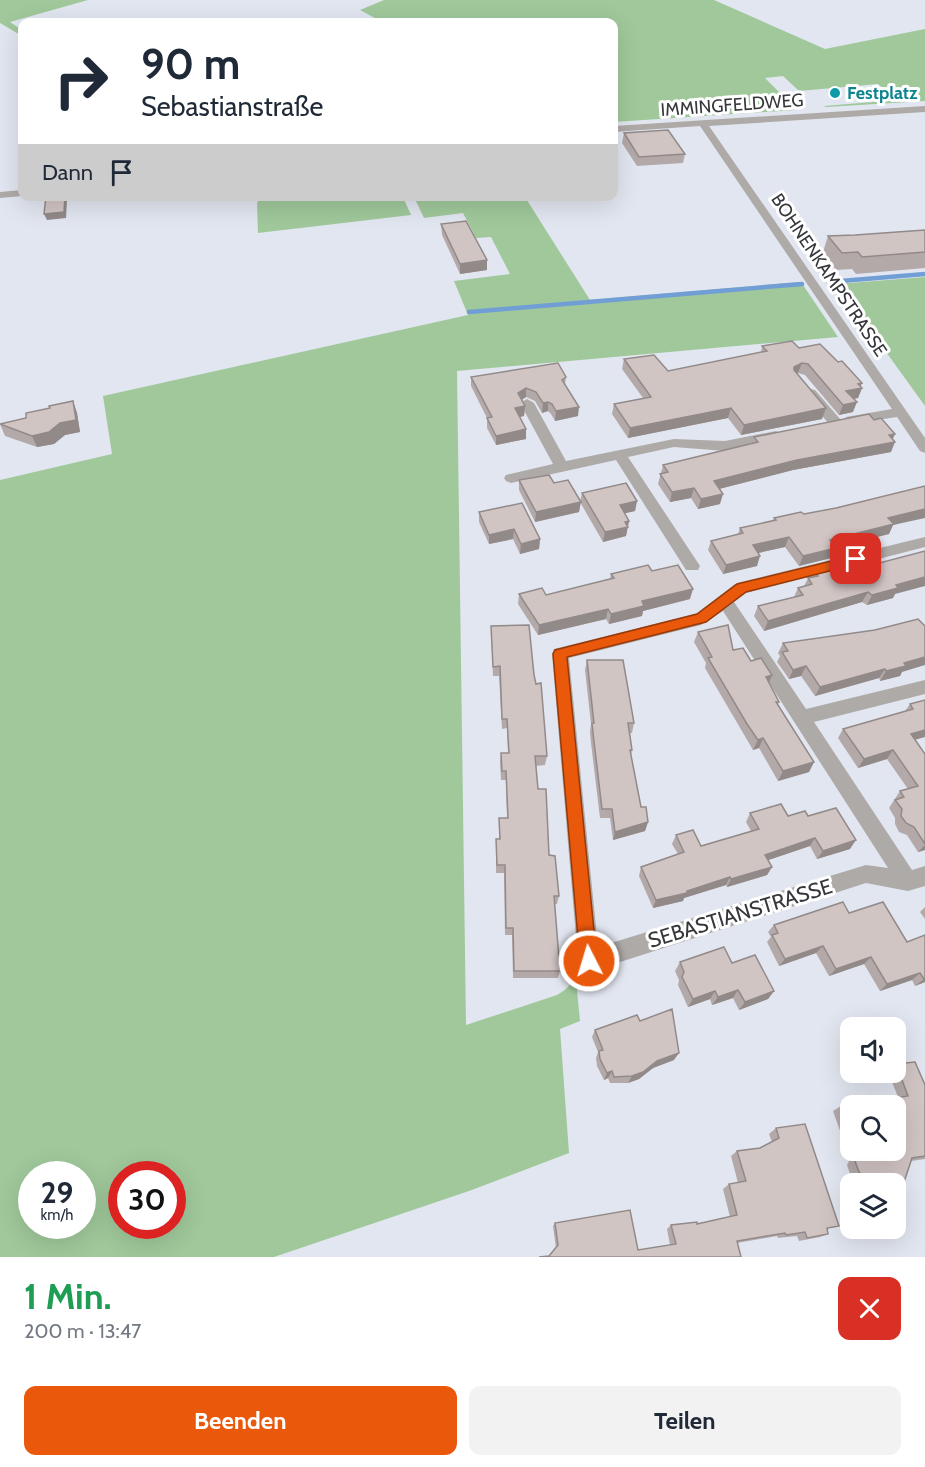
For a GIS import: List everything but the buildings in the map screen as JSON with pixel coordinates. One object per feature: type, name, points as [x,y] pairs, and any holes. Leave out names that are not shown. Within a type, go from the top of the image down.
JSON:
[{"type":"street","name":"IMMINGFELDWEG","points":[[618,129],[925,110]]},
{"type":"street","name":"BOHNENKAMPSTRASSE","points":[[703,124],[925,448]]},
{"type":"street","points":[[0,195],[18,193]]},
{"type":"street","points":[[798,380],[830,424],[901,412]]},
{"type":"street","points":[[527,403],[562,467]]},
{"type":"street","points":[[512,478],[674,443],[725,446],[791,432]]},
{"type":"street","points":[[620,456],[692,566]]},
{"type":"street","name":"SEBASTIANSTRASSE","points":[[916,878],[866,874],[589,961],[560,654],[701,619],[741,588],[925,542]]},
{"type":"street","name":"SEBASTIANSTRASSE","points":[[725,600],[801,718],[916,878]]},
{"type":"street","points":[[801,718],[925,687]]},
{"type":"green space","points":[[0,0],[88,0],[10,22],[18,27],[18,34],[0,23]]},
{"type":"green space","points":[[384,0],[714,0],[825,49],[925,29],[925,101],[826,107],[824,106],[897,100],[878,84],[799,91],[783,76],[765,78],[794,110],[618,122],[618,18],[375,18],[360,10]]},
{"type":"green space","points":[[258,201],[405,201],[411,215],[258,233]]},
{"type":"green space","points":[[416,201],[528,201],[590,300],[801,282],[838,337],[457,371],[466,1025],[557,995],[570,985],[575,970],[580,1021],[560,1029],[569,1153],[469,1191],[274,1257],[0,1257],[0,480],[112,454],[103,396],[468,315],[454,281],[510,274],[491,237],[476,238],[463,213],[424,218]]},
{"type":"green space","points":[[925,277],[925,406],[837,284]]},
{"type":"waterway","points":[[829,282],[925,274]]},
{"type":"waterway","points":[[469,312],[802,284]]},
{"type":"place","name":"Festplatz","points":[[835,93]]},
{"type":"route","points":[[589,961],[560,654],[701,619],[741,588],[856,559]]}]
